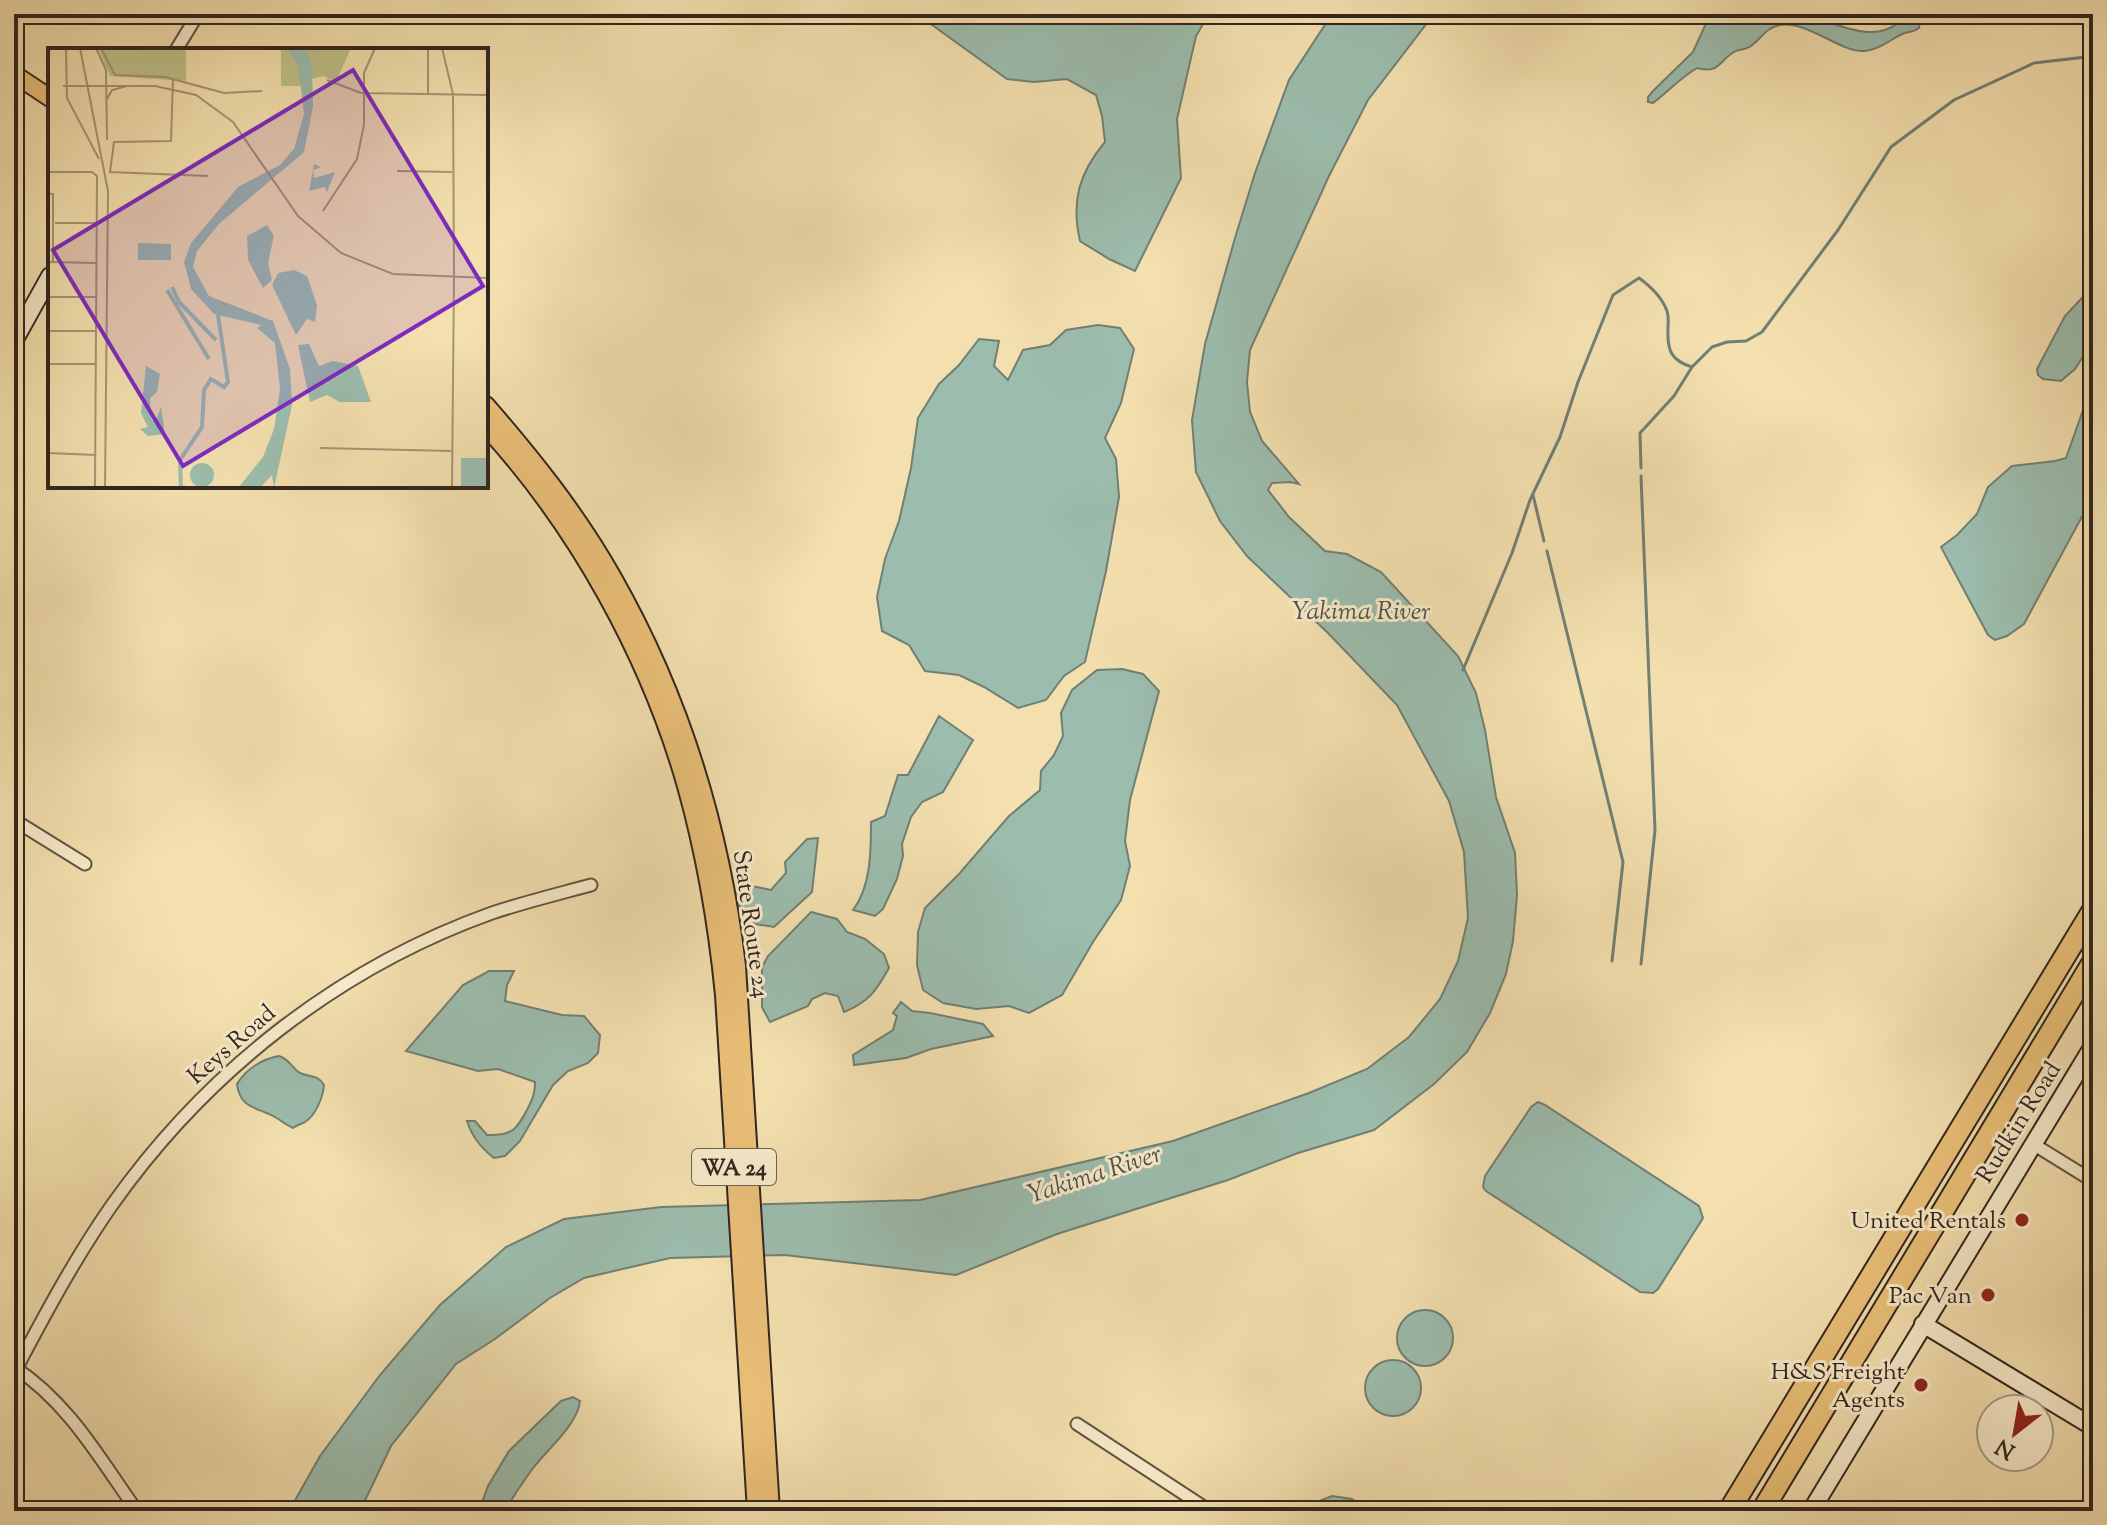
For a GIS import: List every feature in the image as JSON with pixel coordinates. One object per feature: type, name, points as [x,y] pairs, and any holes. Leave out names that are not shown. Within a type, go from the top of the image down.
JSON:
[{"type":"highway","points":[[1729,1511],[2093,910]]},
{"type":"highway","points":[[1762,1511],[2093,962]]},
{"type":"main road","points":[[14,74],[48,97]]},
{"type":"main road","name":"State Route 24","points":[[488,407],[566,505],[612,575],[632,614],[679,720],[706,801],[710,849]]},
{"type":"main road","name":"State Route 24","points":[[488,429],[524,472],[565,530],[607,596],[625,631],[654,696],[710,849],[734,940],[762,1485],[756,1511]]},
{"type":"main road","name":"State Route 24","points":[[762,1485],[771,1511]]},
{"type":"street","points":[[177,48],[198,14]]},
{"type":"street","points":[[14,341],[48,280]]},
{"type":"street","points":[[14,820],[85,864]]},
{"type":"street","name":"Keys Road","points":[[15,1369],[86,1245],[130,1180],[212,1086],[256,1047],[338,988],[418,944],[490,914],[591,885]]},
{"type":"street","name":"Rudkin Road","points":[[1811,1511],[2093,1046]]},
{"type":"street","points":[[2033,1144],[2093,1181]]},
{"type":"street","points":[[1923,1324],[2093,1427]]},
{"type":"street","points":[[15,1369],[40,1386],[71,1417],[137,1511]]},
{"type":"street","points":[[1077,1424],[1210,1511]]},
{"type":"water","points":[[917,14],[1209,14],[1196,36],[1177,119],[1181,178],[1135,271],[1080,241],[1076,213],[1079,188],[1089,165],[1105,142],[1096,95],[1067,79],[1034,82],[1007,79]]},
{"type":"water","name":"Yakima River","points":[[1332,14],[1434,14],[1368,100],[1329,176],[1250,350],[1247,382],[1250,412],[1262,441],[1299,484],[1272,483],[1268,490],[1289,517],[1325,551],[1347,554],[1381,572],[1458,656],[1476,693],[1496,797],[1515,853],[1517,895],[1506,974],[1490,1013],[1467,1052],[1434,1084],[1374,1130],[1057,1234],[956,1275],[785,1255],[670,1258],[584,1278],[456,1364],[391,1446],[360,1511],[289,1511],[320,1456],[380,1375],[440,1305],[506,1247],[564,1219],[661,1207],[920,1200],[1173,1141],[1367,1069],[1409,1037],[1440,999],[1458,961],[1468,918],[1464,852],[1449,801],[1397,705],[1328,633],[1247,556],[1220,521],[1196,472],[1192,420],[1205,344],[1235,238],[1289,80]]},
{"type":"water","points":[[1714,14],[1796,14],[1873,32],[1886,30],[1898,23],[1896,14],[1918,14],[1920,20],[1917,30],[1868,51],[1853,50],[1804,28],[1781,25],[1767,31],[1749,47],[1734,52],[1714,68],[1697,68],[1653,103],[1648,102],[1653,91],[1693,52],[1708,19]]},
{"type":"water","points":[[2093,286],[2093,341],[2075,369],[2061,381],[2043,379],[2037,369],[2065,316]]},
{"type":"water","points":[[1098,325],[1120,328],[1134,349],[1121,403],[1105,438],[1116,459],[1119,497],[1106,571],[1085,662],[1064,676],[1046,700],[1018,708],[959,675],[925,671],[909,645],[882,631],[877,597],[885,559],[899,521],[918,418],[939,384],[979,339],[999,341],[994,366],[1008,380],[1023,350],[1050,345],[1066,330]]},
{"type":"water","points":[[2093,382],[2093,500],[2024,624],[1995,640],[1988,635],[1941,547],[1977,514],[1988,487],[2012,466],[2066,458]]},
{"type":"water","points":[[1122,669],[1143,674],[1159,691],[1130,800],[1125,841],[1130,866],[1121,900],[1062,995],[1029,1013],[1009,1006],[976,1009],[943,1003],[923,990],[917,965],[918,932],[925,908],[1009,816],[1040,790],[1041,771],[1054,755],[1063,736],[1061,713],[1072,690],[1097,670]]},
{"type":"water","points":[[939,716],[973,740],[943,792],[922,802],[911,817],[902,844],[903,856],[897,879],[883,909],[875,916],[853,910],[867,880],[871,822],[885,816],[898,775],[908,775]]},
{"type":"water","points":[[818,838],[812,892],[774,927],[755,924],[746,909],[737,905],[732,890],[747,885],[771,890],[786,873],[785,862],[807,839]]},
{"type":"water","points":[[811,912],[837,919],[847,932],[865,939],[884,954],[889,968],[871,995],[853,1008],[844,1012],[838,996],[825,993],[812,999],[808,1006],[770,1022],[762,1007],[762,967],[768,956]]},
{"type":"water","points":[[489,971],[514,971],[507,985],[505,1001],[562,1015],[584,1016],[600,1035],[598,1053],[588,1063],[568,1071],[553,1085],[520,1141],[505,1156],[494,1158],[478,1142],[467,1121],[475,1121],[487,1135],[513,1130],[528,1108],[535,1082],[498,1069],[478,1071],[406,1051],[463,985]]},
{"type":"water","points":[[901,1002],[912,1011],[983,1024],[993,1036],[931,1049],[906,1058],[854,1065],[853,1055],[893,1030],[897,1016],[893,1013]]},
{"type":"water","points":[[279,1056],[300,1073],[316,1078],[324,1085],[312,1115],[293,1128],[246,1103],[237,1084],[255,1066]]},
{"type":"water","points":[[1538,1102],[1699,1206],[1703,1218],[1653,1293],[1640,1292],[1483,1187],[1485,1176],[1531,1107]]},
{"type":"water","points":[[1425,1310],[1445,1318],[1453,1338],[1445,1358],[1425,1366],[1405,1358],[1397,1338],[1405,1318]]},
{"type":"water","points":[[1393,1360],[1413,1368],[1421,1388],[1413,1408],[1393,1416],[1373,1408],[1365,1388],[1373,1368]]},
{"type":"water","points":[[573,1397],[580,1401],[574,1419],[533,1468],[505,1511],[479,1511],[488,1486],[509,1451],[561,1401]]},
{"type":"water","points":[[1332,1496],[1352,1499],[1367,1511],[1308,1511],[1319,1501]]},
{"type":"waterway","points":[[1920,14],[1936,23],[1943,14]]},
{"type":"waterway","points":[[1463,670],[1512,553],[1530,500],[1560,437],[1613,295],[1639,278],[1647,285],[1667,311],[1672,354],[1692,367],[1712,347],[1746,341],[1762,332],[1838,230],[1891,147],[1954,100],[2034,63],[2086,57],[2093,53]]},
{"type":"waterway","points":[[1641,468],[1640,433],[1674,396],[1692,367]]},
{"type":"waterway","points":[[1641,476],[1655,830],[1641,964]]},
{"type":"waterway","points":[[1533,495],[1544,541]]},
{"type":"waterway","points":[[1547,551],[1623,862],[1612,961]]},
{"type":"place","name":"United Rentals","points":[[2022,1220]]},
{"type":"place","name":"Pac Van","points":[[1988,1295]]},
{"type":"place","name":"H&S Freight Agents","points":[[1921,1385]]}]
